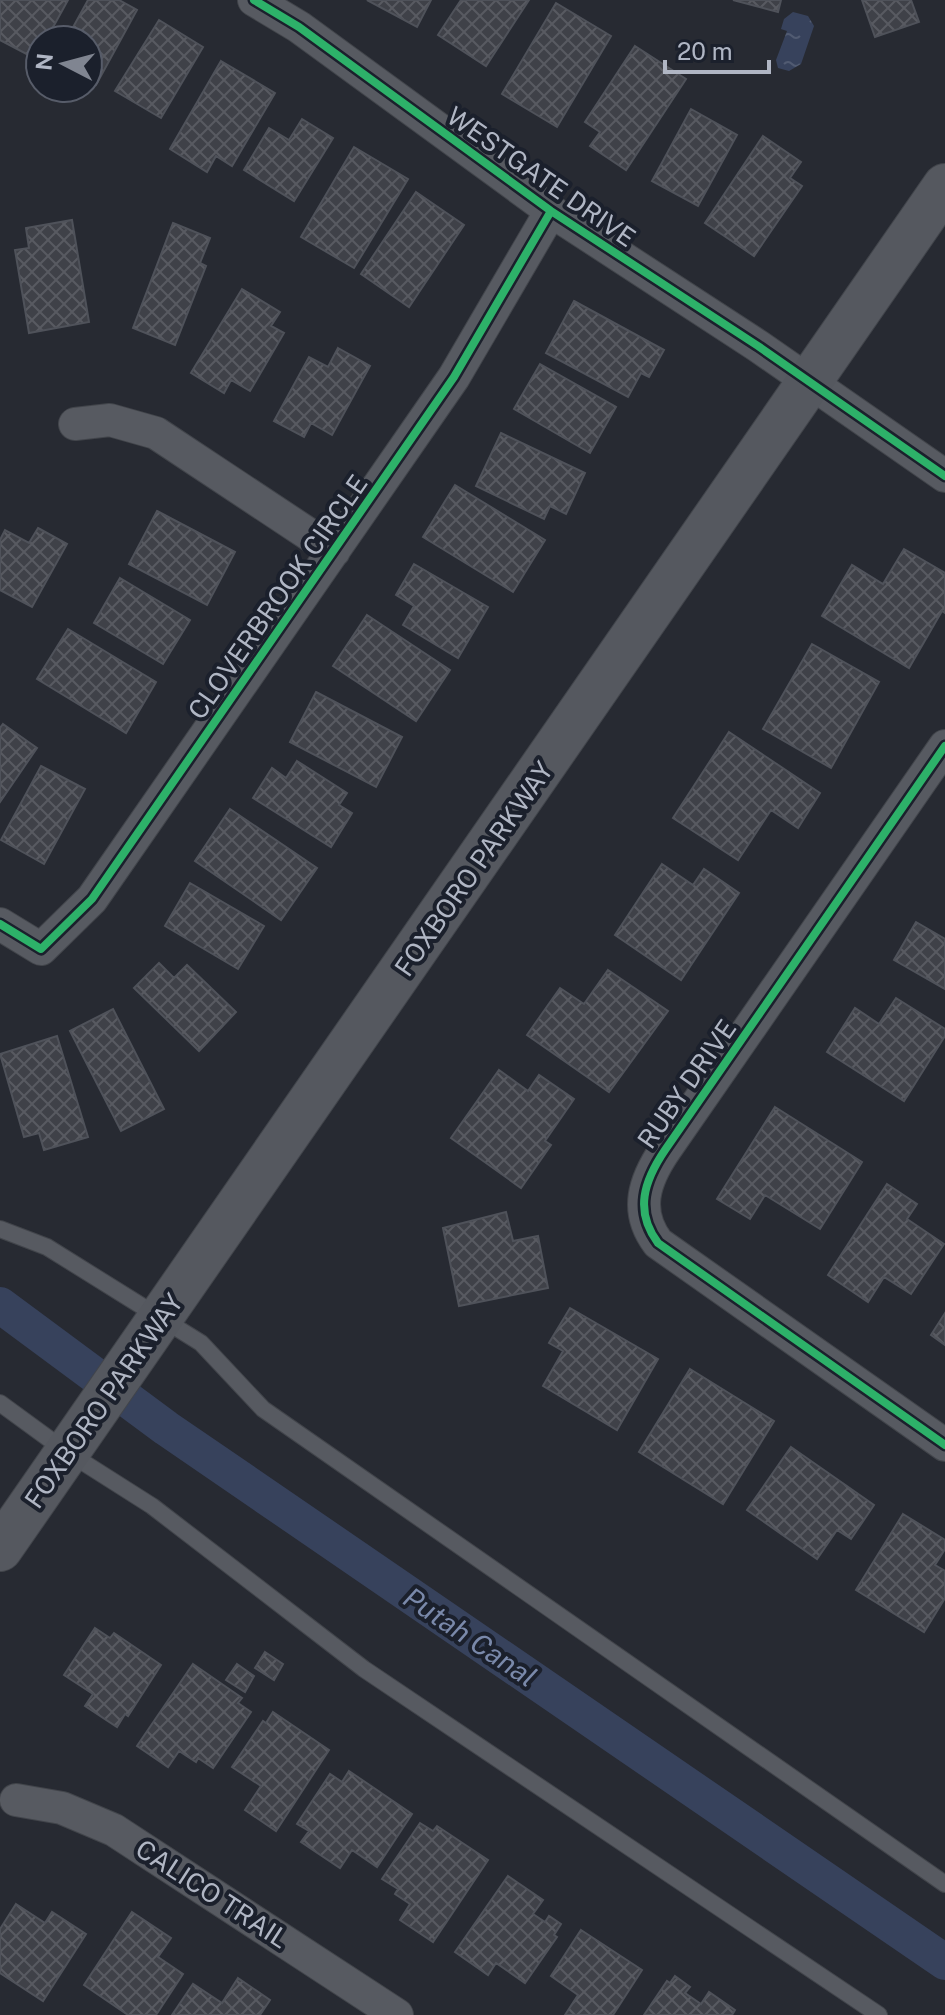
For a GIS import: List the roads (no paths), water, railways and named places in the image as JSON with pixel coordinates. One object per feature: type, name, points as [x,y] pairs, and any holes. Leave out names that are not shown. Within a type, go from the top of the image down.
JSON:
[{"type":"main road","name":"FOXBORO PARKWAY","points":[[0,1549],[945,186]]},
{"type":"street","name":"WESTGATE DRIVE","points":[[254,0],[299,27],[551,211],[809,381],[945,476]]},
{"type":"street","name":"CLOVERBROOK CIRCLE","points":[[0,924],[41,949],[92,899],[454,377],[551,211]]},
{"type":"street","points":[[75,424],[110,420],[156,433],[334,551]]},
{"type":"street","name":"RUBY DRIVE","points":[[945,746],[665,1150],[642,1197],[643,1215],[658,1243],[945,1445]]},
{"type":"street","name":"CALICO TRAIL","points":[[16,1800],[62,1808],[114,1830],[397,2015]]},
{"type":"lane","points":[[0,1229],[47,1247],[150,1335],[201,1343],[263,1409],[945,1884]]},
{"type":"lane","points":[[0,1403],[78,1438],[152,1506],[364,1669],[879,2015]]},
{"type":"water","points":[[793,12],[808,16],[814,26],[801,64],[789,71],[778,68],[776,60],[787,31],[781,29],[784,19]]},
{"type":"waterway","name":"Putah Canal","points":[[0,1305],[166,1428],[945,1962]]}]
